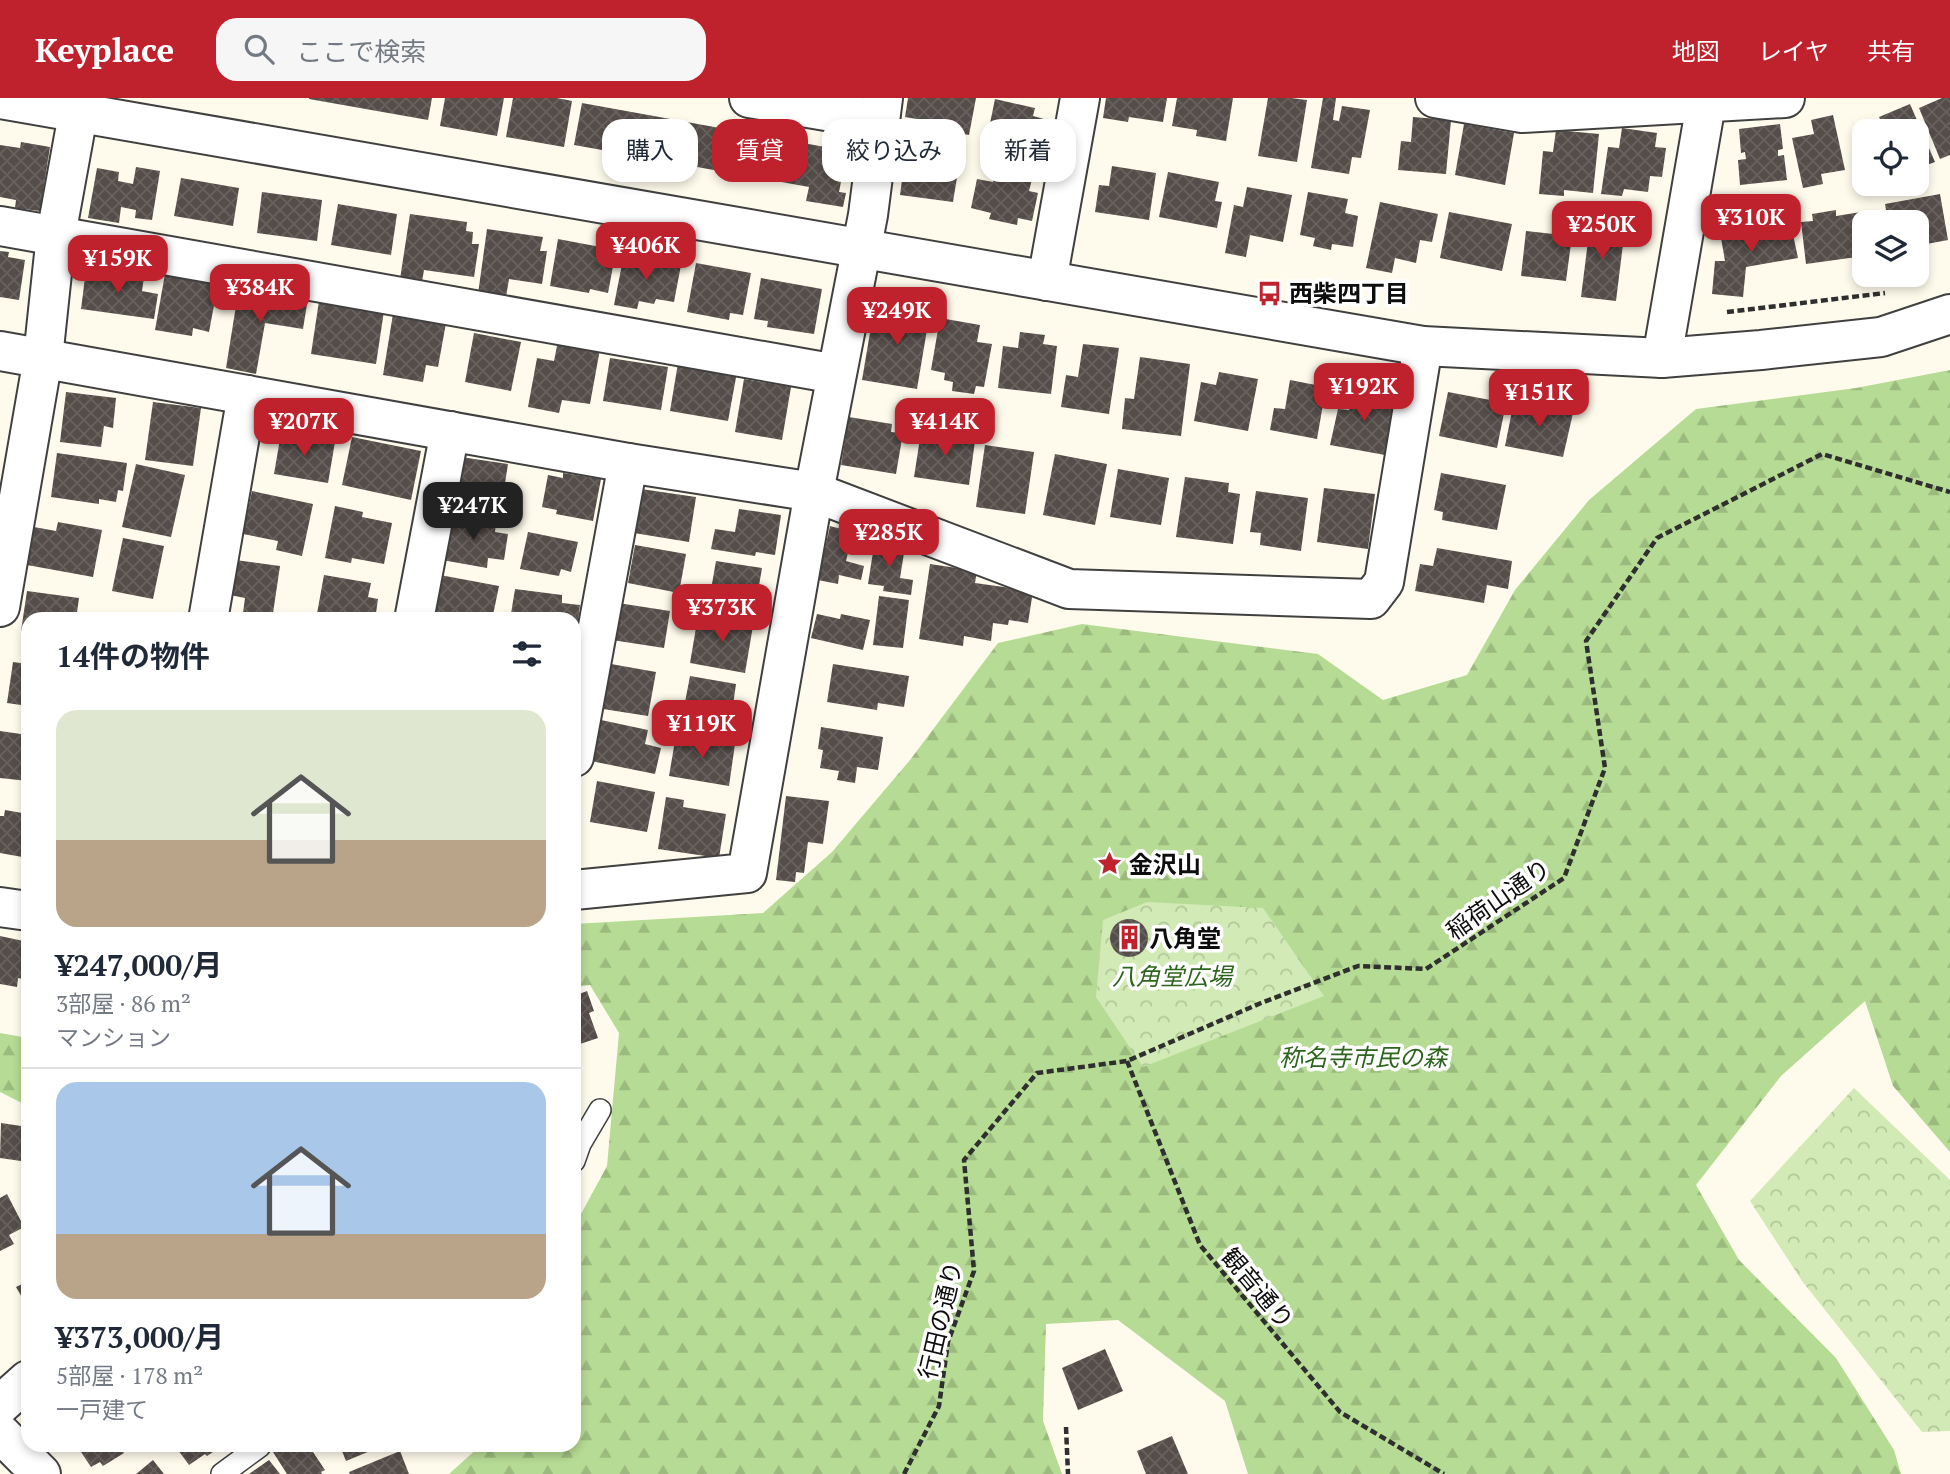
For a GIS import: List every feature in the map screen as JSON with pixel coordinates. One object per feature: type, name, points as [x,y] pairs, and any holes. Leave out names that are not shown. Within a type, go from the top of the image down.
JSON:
[{"type":"street","points":[[581,889],[747,873],[814,492],[862,250],[881,109],[749,98]]},
{"type":"street","points":[[1047,281],[1080,98]]},
{"type":"street","points":[[1434,98],[1522,113],[1707,100],[1785,98]]},
{"type":"street","points":[[0,99],[81,106],[862,250],[1423,346],[1662,358],[1881,337],[1950,314]]},
{"type":"street","points":[[1662,358],[1707,100]]},
{"type":"street","points":[[0,607],[43,358],[56,235],[81,106]]},
{"type":"street","points":[[0,226],[836,374]]},
{"type":"street","points":[[0,351],[628,463],[814,492],[1069,589],[1371,599],[1384,582],[1423,346]]},
{"type":"street","points":[[209,612],[247,395]]},
{"type":"street","points":[[416,612],[450,431]]},
{"type":"street","points":[[581,719],[628,463]]},
{"type":"street","points":[[0,907],[21,910]]},
{"type":"street","points":[[0,1405],[21,1386]]},
{"type":"street","points":[[0,1433],[41,1474]]},
{"type":"lane","points":[[581,1142],[600,1110]]},
{"type":"lane","points":[[222,1474],[253,1452]]},
{"type":"path","name":"稲荷山通り","points":[[1127,1061],[1261,1003],[1358,966],[1426,970],[1564,878],[1605,768],[1586,640],[1657,538],[1822,454],[1950,492]]},
{"type":"path","name":"行田の通り","points":[[904,1474],[939,1406],[948,1342],[974,1272],[964,1160],[1037,1073],[1127,1061]]},
{"type":"path","name":"観音通り","points":[[1127,1061],[1200,1245],[1340,1412],[1444,1474]]},
{"type":"path","points":[[1066,1427],[1068,1474]]},
{"type":"green space","name":"称名寺市民の森","points":[[1950,370],[1950,1152],[1893,1086],[1865,1001],[1781,1076],[1696,1185],[1739,1260],[1836,1358],[1894,1450],[1901,1474],[1248,1474],[1225,1401],[1118,1320],[1046,1324],[1043,1421],[1062,1474],[449,1474],[473,1452],[581,1452],[581,1214],[607,1166],[619,1033],[590,985],[581,986],[581,924],[763,913],[832,852],[910,760],[998,643],[1082,624],[1318,654],[1383,700],[1467,675],[1515,590],[1589,500],[1696,409],[1856,388]]},
{"type":"green space","name":"八角堂広場","points":[[1147,902],[1263,908],[1324,996],[1143,1067],[1096,997],[1103,920]]},
{"type":"green space","points":[[0,1033],[21,1037],[21,1102],[0,1092]]},
{"type":"green space","points":[[1854,1088],[1950,1180],[1950,1431],[1922,1432],[1802,1281],[1750,1201]]},
{"type":"building","points":[[309,98],[432,98],[428,120]]},
{"type":"building","points":[[445,98],[504,98],[497,136],[440,126]]},
{"type":"building","points":[[513,98],[557,98],[572,101],[564,147],[506,137]]},
{"type":"building","points":[[908,98],[976,98],[969,135],[966,134],[966,119],[905,117]]},
{"type":"building","points":[[1106,98],[1167,98],[1163,122],[1129,117],[1128,122],[1103,118]]},
{"type":"building","points":[[1177,98],[1233,98],[1226,141],[1196,136],[1197,130],[1172,126]]},
{"type":"building","points":[[1268,98],[1307,100],[1297,162],[1258,156]]},
{"type":"building","points":[[1323,98],[1336,98],[1333,120],[1339,121],[1342,106],[1370,110],[1361,158],[1352,157],[1349,174],[1311,168]]},
{"type":"building","points":[[1942,98],[1950,98],[1950,155],[1940,159],[1929,132],[1929,119],[1924,119],[1919,108]]},
{"type":"building","points":[[995,99],[1035,108],[1033,116],[1044,119],[991,119]]},
{"type":"building","points":[[582,103],[670,119],[602,119],[602,150],[574,145]]},
{"type":"building","points":[[1910,104],[1916,119],[1880,119],[1879,117]]},
{"type":"building","points":[[1833,115],[1845,170],[1821,174],[1823,184],[1803,188],[1792,138],[1814,134],[1811,120]]},
{"type":"building","points":[[1413,117],[1451,120],[1446,174],[1398,170],[1401,141],[1411,142]]},
{"type":"building","points":[[698,124],[712,127],[712,170],[698,167]]},
{"type":"building","points":[[1464,124],[1514,133],[1505,185],[1455,175]]},
{"type":"building","points":[[1780,124],[1783,149],[1778,150],[1778,156],[1784,155],[1787,180],[1740,185],[1738,160],[1746,159],[1745,152],[1741,153],[1739,129]]},
{"type":"building","points":[[1622,128],[1657,133],[1655,147],[1666,148],[1662,177],[1650,176],[1648,192],[1624,189],[1622,196],[1601,194],[1608,147],[1619,148]]},
{"type":"building","points":[[1556,130],[1599,134],[1593,193],[1564,190],[1564,196],[1539,194],[1543,151],[1553,152]]},
{"type":"building","points":[[21,142],[50,147],[40,211],[15,208],[16,200],[0,197],[0,145],[20,148]]},
{"type":"building","points":[[808,144],[822,146],[822,182],[841,182],[839,192],[846,193],[843,207],[806,201],[809,187],[781,182],[808,182]]},
{"type":"building","points":[[1929,148],[1935,162],[1929,164]]},
{"type":"building","points":[[1112,166],[1156,173],[1149,220],[1095,212],[1099,185],[1109,186]]},
{"type":"building","points":[[136,167],[160,171],[152,220],[135,218],[136,210],[121,207],[119,223],[88,218],[97,168],[119,172],[118,181],[133,184]]},
{"type":"building","points":[[1168,172],[1219,182],[1215,201],[1222,202],[1217,228],[1159,217]]},
{"type":"building","points":[[181,178],[239,188],[233,226],[174,216]]},
{"type":"building","points":[[977,179],[980,182],[1031,182],[1029,191],[1038,193],[1032,221],[1018,218],[1017,225],[989,219],[991,213],[971,208]]},
{"type":"building","points":[[902,182],[956,182],[953,202],[900,195]]},
{"type":"building","points":[[1247,187],[1292,195],[1283,242],[1250,235],[1246,257],[1225,253],[1234,205],[1243,207]]},
{"type":"building","points":[[262,192],[322,200],[317,241],[257,233]]},
{"type":"building","points":[[1308,192],[1348,199],[1345,213],[1358,216],[1353,247],[1332,244],[1331,250],[1313,246],[1315,238],[1300,235]]},
{"type":"building","points":[[1940,194],[1948,240],[1929,244],[1929,210],[1886,210],[1885,204]]},
{"type":"building","points":[[1380,202],[1438,214],[1432,242],[1420,240],[1416,263],[1395,258],[1392,273],[1366,268]]},
{"type":"building","points":[[338,204],[397,214],[391,255],[331,245]]},
{"type":"building","points":[[1836,210],[1836,216],[1852,213],[1852,258],[1806,264],[1801,222],[1813,221],[1812,214]]},
{"type":"building","points":[[1449,212],[1512,224],[1502,271],[1440,258]]},
{"type":"building","points":[[410,214],[467,222],[466,231],[473,232],[472,244],[479,244],[474,277],[424,270],[422,282],[400,279]]},
{"type":"building","points":[[1790,220],[1798,258],[1746,267],[1743,297],[1712,294],[1715,261],[1725,261],[1720,232]]},
{"type":"building","points":[[1583,223],[1625,228],[1616,301],[1581,297],[1588,241],[1581,240]]},
{"type":"building","points":[[487,229],[543,237],[540,251],[547,251],[542,284],[509,279],[506,297],[478,294]]},
{"type":"building","points":[[1526,231],[1572,236],[1566,281],[1521,276]]},
{"type":"building","points":[[558,239],[611,249],[609,260],[614,261],[608,293],[590,289],[589,293],[550,286]]},
{"type":"building","points":[[0,251],[9,252],[8,257],[25,260],[19,300],[0,297]]},
{"type":"building","points":[[624,254],[681,265],[674,302],[656,299],[654,304],[639,301],[637,309],[614,305]]},
{"type":"building","points":[[696,263],[751,273],[743,315],[730,313],[729,320],[687,312]]},
{"type":"building","points":[[86,270],[144,277],[142,291],[158,294],[154,319],[81,309]]},
{"type":"building","points":[[165,274],[218,284],[209,332],[193,328],[192,336],[155,330]]},
{"type":"building","points":[[761,278],[822,289],[814,334],[767,327],[768,321],[754,319]]},
{"type":"building","points":[[239,287],[308,298],[303,329],[265,323],[256,374],[226,368]]},
{"type":"building","points":[[319,301],[384,311],[376,364],[311,354]]},
{"type":"building","points":[[915,303],[931,306],[917,389],[862,380],[874,309],[913,315]]},
{"type":"building","points":[[393,314],[446,323],[438,367],[426,365],[423,382],[383,375]]},
{"type":"building","points":[[940,318],[980,325],[977,342],[992,344],[984,387],[976,386],[974,394],[952,391],[953,382],[944,380],[945,373],[931,370]]},
{"type":"building","points":[[1020,332],[1045,335],[1043,344],[1057,346],[1051,394],[998,388],[1003,346],[1018,348]]},
{"type":"building","points":[[474,333],[521,342],[511,391],[465,382]]},
{"type":"building","points":[[558,341],[600,349],[590,404],[562,400],[559,413],[528,407],[537,358],[554,361]]},
{"type":"building","points":[[1083,344],[1119,348],[1109,414],[1061,407],[1066,375],[1078,377]]},
{"type":"building","points":[[1140,357],[1190,364],[1181,436],[1122,429],[1125,398],[1134,399]]},
{"type":"building","points":[[610,358],[668,367],[661,410],[603,401]]},
{"type":"building","points":[[678,363],[737,372],[728,421],[670,411]]},
{"type":"building","points":[[1219,372],[1258,379],[1248,431],[1194,421],[1201,382],[1216,385]]},
{"type":"building","points":[[744,379],[791,387],[782,440],[735,432]]},
{"type":"building","points":[[1290,380],[1326,387],[1317,439],[1270,430],[1274,408],[1285,409]]},
{"type":"building","points":[[1353,390],[1395,398],[1385,455],[1330,445],[1338,409],[1349,410]]},
{"type":"building","points":[[66,392],[116,398],[113,428],[104,426],[101,447],[60,442]]},
{"type":"building","points":[[1448,392],[1506,403],[1497,448],[1439,436]]},
{"type":"building","points":[[1514,401],[1573,413],[1563,457],[1505,446]]},
{"type":"building","points":[[153,402],[201,408],[193,466],[145,460]]},
{"type":"building","points":[[849,417],[892,424],[891,432],[903,433],[896,474],[841,465]]},
{"type":"building","points":[[937,430],[957,433],[956,438],[975,441],[969,485],[914,477],[921,432],[937,435]]},
{"type":"building","points":[[281,433],[335,442],[328,483],[274,474]]},
{"type":"building","points":[[352,437],[421,451],[411,500],[342,485]]},
{"type":"building","points":[[985,445],[1034,452],[1025,514],[976,507]]},
{"type":"building","points":[[57,453],[127,463],[123,491],[118,490],[116,502],[99,499],[99,504],[51,497]]},
{"type":"building","points":[[1055,454],[1107,464],[1095,525],[1043,515]]},
{"type":"building","points":[[461,457],[508,464],[501,509],[454,501]]},
{"type":"building","points":[[136,464],[185,475],[171,537],[122,527]]},
{"type":"building","points":[[1118,469],[1169,478],[1161,525],[1110,517]]},
{"type":"building","points":[[563,473],[601,479],[593,521],[556,514],[557,510],[542,507],[548,475],[563,478]]},
{"type":"building","points":[[1441,473],[1506,485],[1497,530],[1442,520],[1443,512],[1434,510]]},
{"type":"building","points":[[1185,477],[1229,483],[1228,492],[1240,494],[1233,544],[1176,537]]},
{"type":"building","points":[[1324,488],[1375,494],[1368,549],[1317,542]]},
{"type":"building","points":[[641,489],[696,497],[689,542],[634,533]]},
{"type":"building","points":[[252,491],[313,504],[302,556],[276,550],[278,541],[243,534]]},
{"type":"building","points":[[1256,491],[1308,498],[1301,551],[1260,545],[1261,533],[1250,532]]},
{"type":"building","points":[[335,506],[363,512],[362,517],[392,523],[384,564],[352,558],[351,563],[325,558]]},
{"type":"building","points":[[739,509],[781,515],[775,555],[756,552],[755,556],[711,549],[715,529],[735,532]]},
{"type":"building","points":[[450,515],[496,522],[495,532],[508,534],[504,560],[488,558],[487,568],[442,560]]},
{"type":"building","points":[[58,522],[102,530],[93,577],[27,565],[34,527],[56,531]]},
{"type":"building","points":[[830,526],[853,532],[846,561],[864,566],[861,580],[839,575],[838,584],[818,580]]},
{"type":"building","points":[[528,532],[578,542],[571,572],[561,569],[559,576],[520,569]]},
{"type":"building","points":[[123,538],[164,546],[153,599],[112,591]]},
{"type":"building","points":[[875,539],[895,541],[894,551],[904,553],[900,578],[913,580],[911,595],[883,591],[884,586],[868,584]]},
{"type":"building","points":[[635,545],[686,554],[679,593],[628,583]]},
{"type":"building","points":[[1437,548],[1512,561],[1508,589],[1487,585],[1484,603],[1415,591],[1420,564],[1433,566]]},
{"type":"building","points":[[235,560],[280,566],[273,612],[243,612],[245,598],[230,595]]},
{"type":"building","points":[[716,561],[762,568],[755,609],[709,601]]},
{"type":"building","points":[[930,564],[977,571],[975,583],[1033,591],[1028,623],[1009,620],[1008,625],[993,623],[991,641],[964,636],[963,646],[919,639]]},
{"type":"building","points":[[324,575],[371,583],[368,597],[378,599],[376,612],[317,612]]},
{"type":"building","points":[[440,575],[499,586],[494,612],[433,612]]},
{"type":"building","points":[[515,589],[562,595],[562,603],[580,605],[579,612],[511,612]]},
{"type":"building","points":[[27,591],[79,598],[77,612],[24,612]]},
{"type":"building","points":[[879,596],[909,600],[903,648],[873,645]]},
{"type":"building","points":[[618,603],[670,611],[664,648],[612,640]]},
{"type":"building","points":[[817,614],[840,619],[841,614],[870,620],[863,650],[811,638]]},
{"type":"building","points":[[698,616],[753,626],[745,673],[690,663]]},
{"type":"building","points":[[13,662],[21,663],[21,705],[7,703]]},
{"type":"building","points":[[611,664],[656,672],[648,716],[603,709]]},
{"type":"building","points":[[833,664],[909,676],[904,707],[878,703],[877,710],[827,702]]},
{"type":"building","points":[[690,676],[736,684],[729,733],[696,728],[698,721],[682,718]]},
{"type":"building","points":[[601,720],[648,730],[645,744],[661,748],[655,774],[591,761]]},
{"type":"building","points":[[821,727],[883,737],[878,770],[857,767],[855,783],[837,780],[839,771],[820,768],[823,750],[818,749]]},
{"type":"building","points":[[0,731],[21,734],[21,780],[0,778]]},
{"type":"building","points":[[676,735],[735,744],[729,786],[669,776]]},
{"type":"building","points":[[597,781],[655,792],[647,832],[590,822]]},
{"type":"building","points":[[786,796],[829,801],[823,844],[808,842],[804,873],[796,872],[795,882],[776,880]]},
{"type":"building","points":[[666,797],[684,800],[683,807],[726,814],[719,858],[658,849]]},
{"type":"building","points":[[5,810],[21,813],[21,857],[0,853],[0,816],[4,816]]},
{"type":"building","name":"八角堂","points":[[1129,919],[1143,924],[1148,938],[1143,952],[1129,957],[1115,952],[1110,938],[1115,924]]},
{"type":"building","points":[[0,936],[21,940],[21,979],[18,978],[17,987],[0,984]]},
{"type":"building","points":[[587,991],[594,1011],[589,1013],[598,1038],[581,1044],[581,993]]},
{"type":"building","points":[[1,1123],[21,1126],[21,1161],[0,1158]]},
{"type":"building","points":[[7,1194],[21,1221],[21,1229],[9,1235],[14,1244],[0,1251],[0,1198]]},
{"type":"building","points":[[1105,1349],[1123,1391],[1078,1410],[1062,1368]]},
{"type":"building","points":[[1172,1436],[1188,1474],[1146,1474],[1137,1451]]},
{"type":"building","points":[[81,1452],[124,1453],[103,1466],[100,1462],[91,1467]]},
{"type":"building","points":[[179,1452],[213,1452],[207,1456],[205,1454],[189,1465]]},
{"type":"building","points":[[273,1452],[313,1452],[325,1470],[322,1474],[287,1474]]},
{"type":"building","points":[[342,1452],[368,1452],[346,1461]]},
{"type":"building","points":[[400,1452],[409,1474],[350,1474],[349,1472]]},
{"type":"building","points":[[153,1460],[164,1474],[136,1474]]},
{"type":"building","points":[[269,1460],[280,1474],[249,1474]]},
{"type":"place","name":"西柴四丁目","points":[[1269,293]]},
{"type":"place","name":"金沢山","points":[[1109,864]]},
{"type":"place","name":"八角堂","points":[[1129,938]]}]
